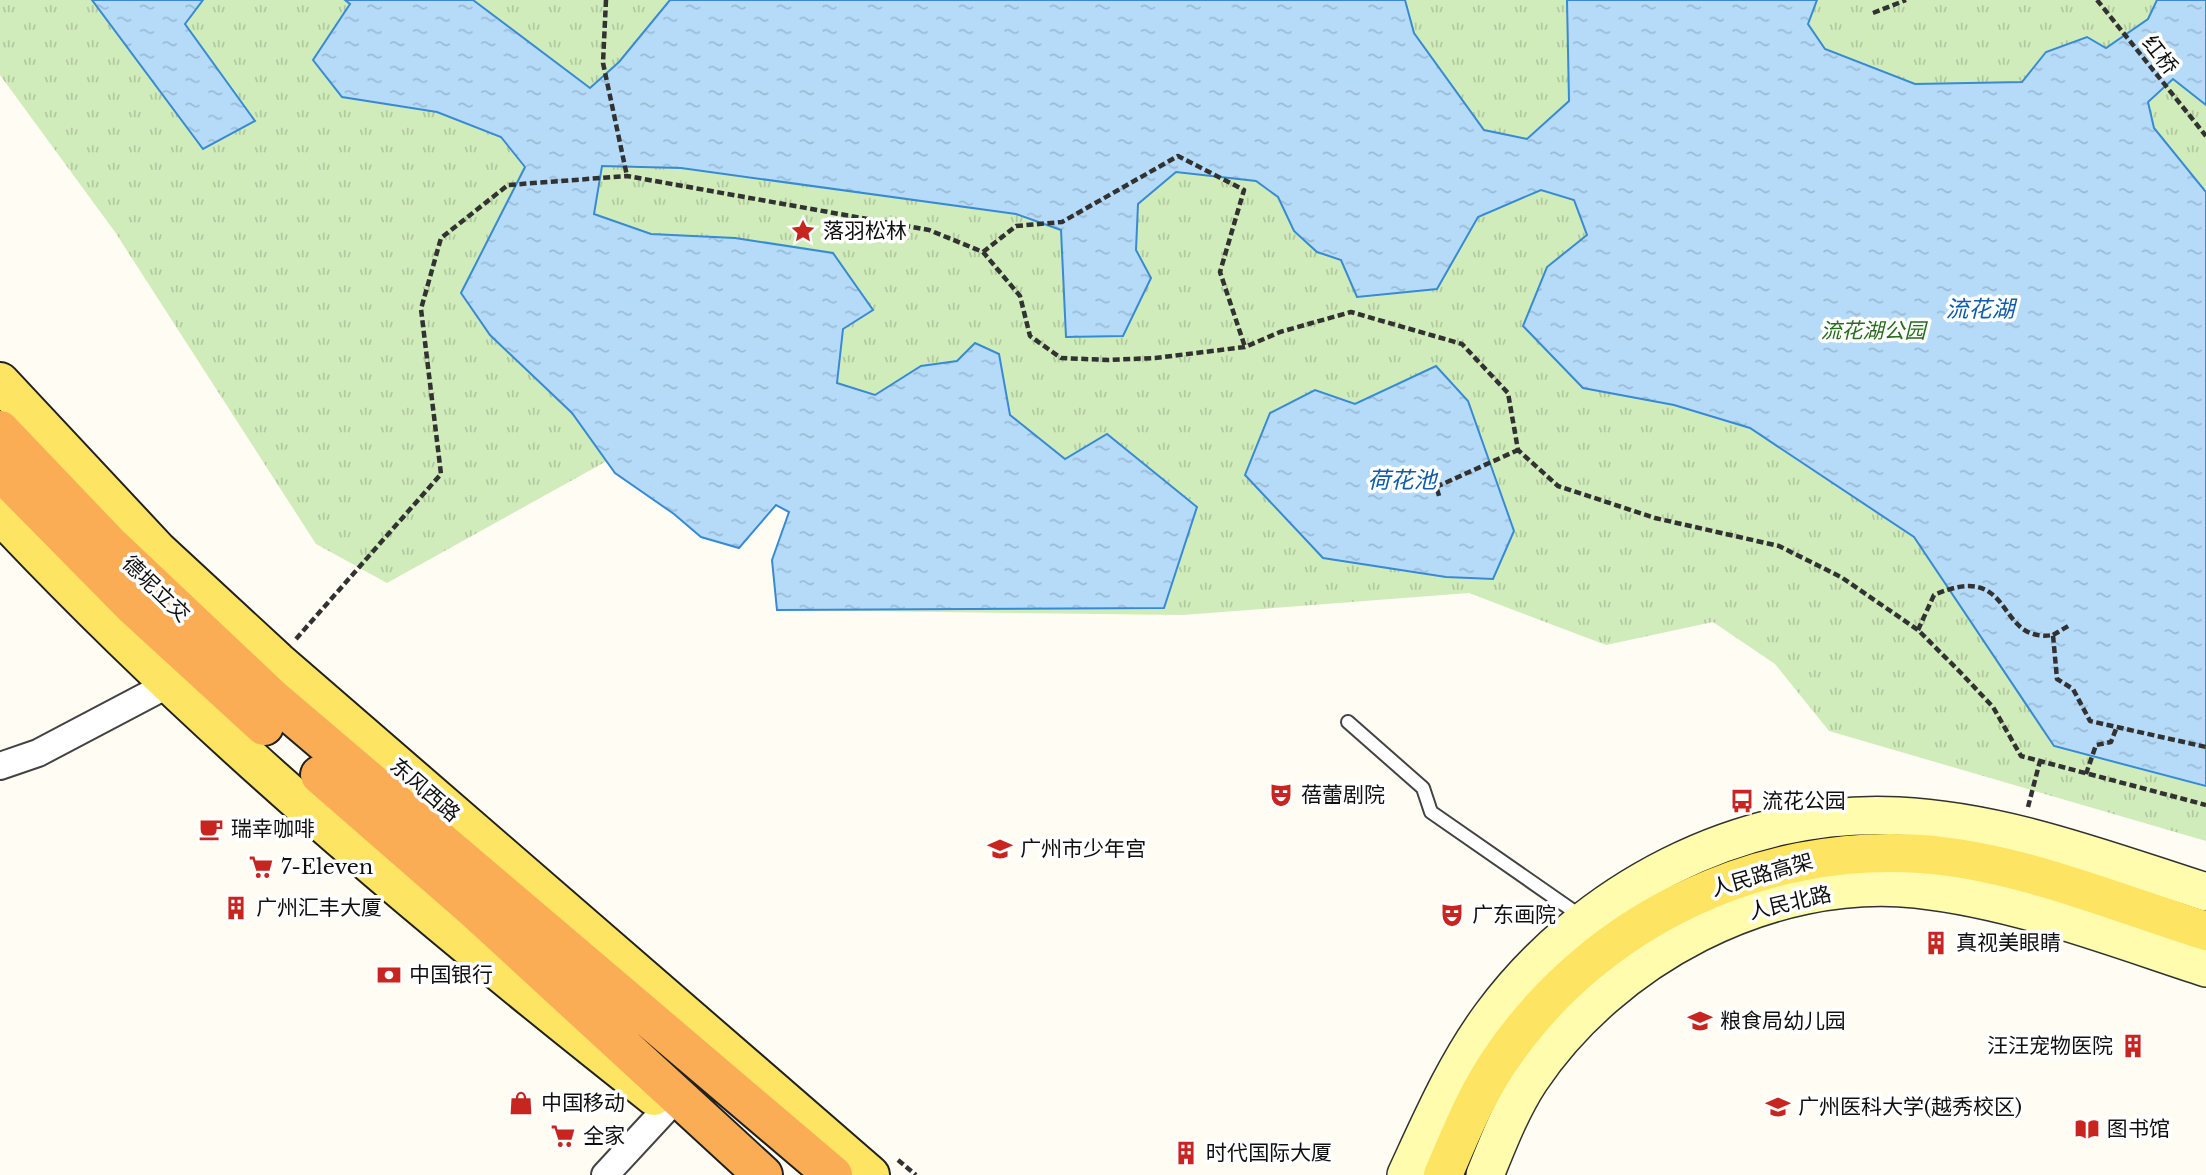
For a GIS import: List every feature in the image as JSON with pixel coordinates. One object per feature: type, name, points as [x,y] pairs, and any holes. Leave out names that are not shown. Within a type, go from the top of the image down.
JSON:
[{"type":"highway","name":"德坭立交","points":[[0,430],[312,751]]},
{"type":"highway","name":"德坭立交","points":[[0,471],[132,606],[312,751]]},
{"type":"highway","points":[[312,751],[476,911],[761,1175]]},
{"type":"highway","name":"东风西路","points":[[312,751],[833,1175]]},
{"type":"main road","name":"东风西路","points":[[0,382],[158,551],[277,662],[870,1175]]},
{"type":"main road","points":[[0,514],[169,684],[365,859],[668,1107],[761,1175]]},
{"type":"main road","points":[[1406,1175],[1454,1075],[1491,1015],[1547,952],[1585,919],[1702,850],[1772,828],[1821,819],[1898,816],[2020,835],[2206,892]]},
{"type":"main road","name":"人民路高架","points":[[1443,1175],[1486,1082],[1526,1025],[1569,980],[1618,940],[1714,886],[1814,859],[1886,853],[1964,860],[2075,890],[2206,931]]},
{"type":"main road","name":"人民北路","points":[[1485,1175],[1529,1081],[1589,1010],[1631,975],[1697,933],[1763,907],[1799,898],[1875,888],[1913,889],[2018,908],[2206,968]]},
{"type":"street","points":[[0,766],[38,753],[169,684]]},
{"type":"street","points":[[605,1175],[668,1107]]},
{"type":"lane","points":[[1348,722],[1423,788],[1431,812],[1585,919]]},
{"type":"path","points":[[606,0],[603,63],[627,176]]},
{"type":"path","points":[[1873,13],[1906,0]]},
{"type":"path","name":"红桥","points":[[2097,0],[2206,136]]},
{"type":"path","points":[[983,252],[1017,226],[1062,222],[1178,156],[1244,190],[1220,272],[1245,347]]},
{"type":"path","points":[[277,662],[441,474],[421,309],[441,238],[508,184],[627,176],[929,230],[983,252],[1020,296],[1030,336],[1061,358],[1155,358],[1245,347],[1280,332],[1351,312],[1462,344],[1508,393],[1518,450],[1558,486],[1655,517],[1779,546],[1841,577],[1918,630],[1993,707],[2021,755],[2206,805]]},
{"type":"path","points":[[1436,487],[1518,450]]},
{"type":"path","points":[[1431,469],[1440,499]]},
{"type":"path","points":[[1918,630],[1934,595],[1958,585],[1974,584],[1989,590],[2028,633],[2043,637],[2053,635],[2070,625]]},
{"type":"path","points":[[2053,635],[2057,679],[2073,688],[2090,721],[2116,729],[2206,747]]},
{"type":"path","points":[[2086,774],[2096,745],[2111,742],[2116,729]]},
{"type":"path","points":[[2020,835],[2040,761]]},
{"type":"green space","name":"流花湖公园","points":[[0,0],[2206,0],[2206,841],[1829,731],[1775,664],[1713,622],[1606,645],[1469,593],[1183,615],[777,610],[772,560],[789,512],[776,505],[739,548],[701,537],[614,457],[387,583],[316,544],[115,232],[0,75]]},
{"type":"water","points":[[92,0],[203,0],[185,24],[255,121],[203,149]]},
{"type":"water","name":"流花湖","points":[[345,0],[473,0],[590,88],[619,62],[670,0],[1405,0],[1414,33],[1484,130],[1527,139],[1569,101],[1567,0],[1817,0],[1808,24],[1825,49],[1915,84],[2022,82],[2046,52],[2087,37],[2106,48],[2148,19],[2157,0],[2206,0],[2206,105],[2173,79],[2148,102],[2154,128],[2206,192],[2206,786],[2054,746],[1914,537],[1750,428],[1674,405],[1583,388],[1523,326],[1547,267],[1587,235],[1574,200],[1541,190],[1478,217],[1437,289],[1357,297],[1341,260],[1317,252],[1294,231],[1278,197],[1256,181],[1176,172],[1138,204],[1136,250],[1151,278],[1123,336],[1066,337],[1061,230],[1016,214],[681,168],[602,166],[594,214],[651,234],[735,238],[833,253],[873,310],[843,329],[837,383],[875,395],[921,366],[957,361],[975,343],[999,354],[1010,415],[1065,459],[1107,434],[1197,507],[1164,608],[777,610],[772,560],[789,512],[776,505],[739,548],[701,537],[674,514],[615,473],[572,413],[490,335],[461,293],[525,167],[501,137],[437,112],[342,97],[313,60],[350,4]]},
{"type":"water","name":"荷花池","points":[[1436,366],[1468,401],[1514,531],[1493,579],[1446,577],[1323,558],[1245,475],[1270,413],[1315,390],[1355,404]]},
{"type":"place","name":"落羽松林","points":[[803,231]]},
{"type":"place","name":"蓓蕾剧院","points":[[1281,795]]},
{"type":"place","name":"流花公园","points":[[1742,801]]},
{"type":"place","name":"瑞幸咖啡","points":[[211,829]]},
{"type":"place","name":"广州市少年宫","points":[[1000,849]]},
{"type":"place","name":"7-Eleven","points":[[261,867]]},
{"type":"place","name":"广州汇丰大厦","points":[[236,908]]},
{"type":"place","name":"广东画院","points":[[1452,915]]},
{"type":"place","name":"真视美眼睛","points":[[1936,943]]},
{"type":"place","name":"中国银行","points":[[389,975]]},
{"type":"place","name":"粮食局幼儿园","points":[[1700,1021]]},
{"type":"place","name":"汪汪宠物医院","points":[[2133,1046]]},
{"type":"place","name":"中国移动","points":[[521,1103]]},
{"type":"place","name":"广州医科大学(越秀校区)","points":[[1778,1107]]},
{"type":"place","name":"图书馆","points":[[2087,1129]]},
{"type":"place","name":"全家","points":[[563,1136]]},
{"type":"place","name":"时代国际大厦","points":[[1186,1153]]}]
